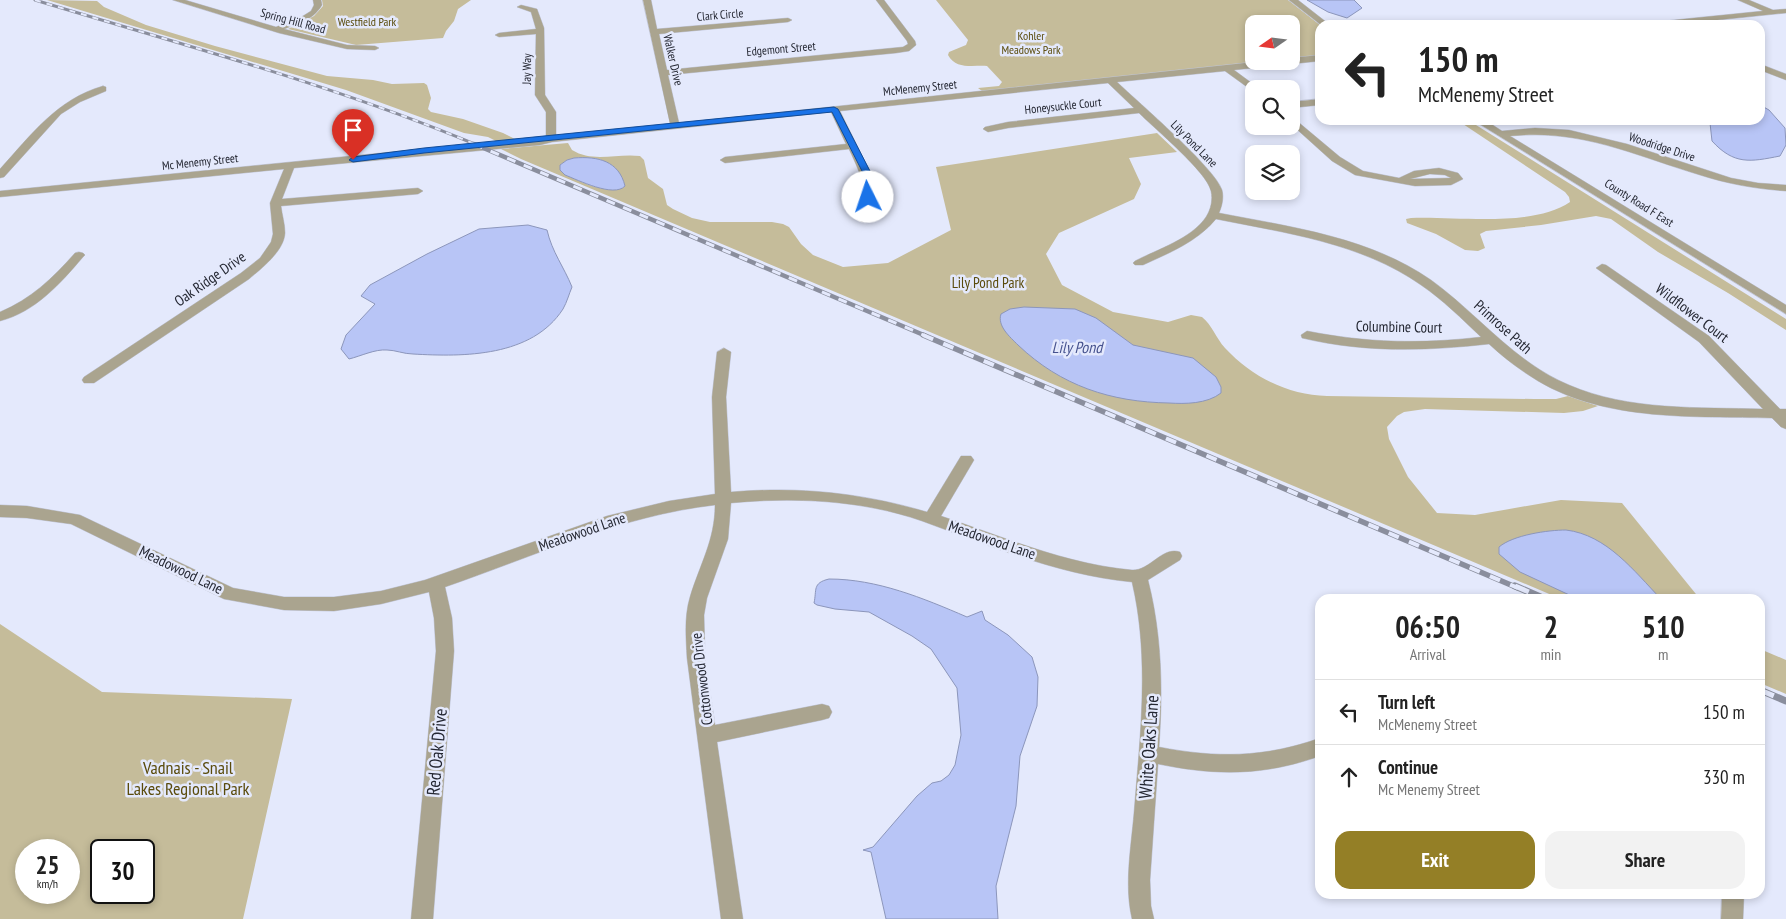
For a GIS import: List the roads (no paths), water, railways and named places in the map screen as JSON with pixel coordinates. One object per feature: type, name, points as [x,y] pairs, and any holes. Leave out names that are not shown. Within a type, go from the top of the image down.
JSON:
[{"type":"street","name":"Spring Hill Road","points":[[177,0],[349,47],[376,48]]},
{"type":"street","points":[[278,29],[312,14],[318,5],[316,0]]},
{"type":"street","name":"Walker Drive","points":[[647,0],[676,126]]},
{"type":"street","name":"Edgemont Street","points":[[663,73],[909,48],[912,42],[880,0]]},
{"type":"street","points":[[1293,0],[1319,20]]},
{"type":"street","points":[[1742,0],[1774,12]]},
{"type":"street","name":"Jay Way","points":[[521,7],[534,11],[540,24],[540,94],[551,113],[552,139]]},
{"type":"street","points":[[1701,20],[1786,11]]},
{"type":"street","name":"Clark Circle","points":[[654,32],[788,20]]},
{"type":"street","points":[[499,35],[540,31]]},
{"type":"street","name":"McMenemy Street","points":[[1300,60],[1315,59]]},
{"type":"street","name":"McMenemy Street","points":[[402,155],[1245,66]]},
{"type":"street","points":[[1226,68],[1245,82]]},
{"type":"street","points":[[1765,69],[1786,77]]},
{"type":"street","points":[[1776,73],[1786,72]]},
{"type":"street","name":"Lily Pond Lane","points":[[1110,80],[1208,176],[1217,194],[1217,205],[1214,215]]},
{"type":"street","points":[[0,175],[58,112],[77,100],[103,89]]},
{"type":"street","points":[[1300,104],[1315,103]]},
{"type":"street","points":[[834,109],[863,165],[868,182],[868,194],[863,219]]},
{"type":"street","name":"Honeysuckle Court","points":[[988,129],[1008,125],[1141,110]]},
{"type":"street","name":"County Road F East","points":[[1486,125],[1786,310]]},
{"type":"street","points":[[1300,128],[1336,159],[1352,170],[1375,177],[1403,180]]},
{"type":"street","name":"Woodridge Drive","points":[[1501,134],[1530,131],[1570,134],[1602,141],[1717,178],[1750,185],[1786,188]]},
{"type":"street","points":[[725,160],[853,146]]},
{"type":"street","name":"Mc Menemy Street","points":[[0,194],[402,155]]},
{"type":"street","name":"Oak Ridge Drive","points":[[89,380],[245,276],[264,260],[272,251],[279,234],[275,203],[290,166]]},
{"type":"street","points":[[275,203],[418,191]]},
{"type":"street","points":[[1138,263],[1191,236],[1204,227],[1214,215]]},
{"type":"street","name":"Primrose Path","points":[[1214,215],[1331,240],[1381,258],[1411,273],[1431,286],[1512,359],[1535,375],[1570,391],[1602,401],[1648,409],[1781,414]]},
{"type":"street","points":[[0,317],[22,307],[45,293],[79,255]]},
{"type":"street","name":"Wildflower Court","points":[[1602,268],[1704,339],[1781,414],[1786,424]]},
{"type":"street","name":"Columbine Court","points":[[1307,336],[1353,343],[1407,347],[1491,340]]},
{"type":"street","name":"Cottonwood Drive","points":[[724,352],[719,374],[721,534],[700,590],[696,612],[696,658],[732,919]]},
{"type":"street","points":[[931,518],[966,460]]},
{"type":"street","name":"Meadowood Lane","points":[[0,511],[28,512],[74,520],[94,527],[230,594],[256,601],[286,605],[339,604],[380,599],[436,585],[612,520],[684,503],[764,495],[828,498],[892,508],[931,518],[1079,569],[1139,576]]},
{"type":"street","points":[[1139,576],[1174,556]]},
{"type":"street","name":"White Oaks Lane","points":[[1139,576],[1147,605],[1152,642],[1153,681],[1139,880],[1140,906],[1143,919]]},
{"type":"street","name":"Red Oak Drive","points":[[422,919],[445,651],[443,618],[436,585]]},
{"type":"street","points":[[708,735],[822,712]]},
{"type":"street","points":[[1149,754],[1196,763],[1228,766],[1259,764],[1290,758],[1315,749]]},
{"type":"street","points":[[1732,919],[1733,899]]},
{"type":"water","points":[[1307,0],[1354,0],[1362,8],[1347,18],[1328,12]]},
{"type":"water","points":[[1765,108],[1785,128],[1786,145],[1780,156],[1760,160],[1735,158],[1720,149],[1712,141],[1710,125],[1765,125]]},
{"type":"water","points":[[574,158],[599,159],[606,162],[618,171],[625,186],[620,189],[605,189],[565,175],[560,170],[560,165]]},
{"type":"water","points":[[528,225],[547,230],[572,287],[563,309],[550,325],[534,337],[496,351],[475,354],[433,355],[382,350],[349,359],[341,349],[346,335],[375,304],[361,296],[370,285],[427,254],[479,229]]},
{"type":"water","name":"Lily Pond","points":[[1024,307],[1075,309],[1096,318],[1133,345],[1193,358],[1216,377],[1221,387],[1221,393],[1215,397],[1196,402],[1148,402],[1107,395],[1069,381],[1034,359],[1005,331],[1001,323],[1001,314],[1010,309]]},
{"type":"water","points":[[1566,530],[1581,533],[1594,539],[1619,556],[1656,594],[1567,594],[1520,572],[1499,554],[1499,547],[1513,539],[1550,531]]},
{"type":"water","points":[[829,579],[865,582],[882,586],[934,603],[967,617],[982,611],[985,620],[1008,635],[1032,657],[1038,677],[1037,706],[1020,756],[1016,806],[996,886],[998,919],[886,919],[871,852],[863,850],[873,847],[917,796],[932,783],[941,781],[949,775],[955,765],[961,735],[957,688],[931,649],[912,636],[869,612],[835,609],[814,603],[816,588],[820,583]]},
{"type":"railway","points":[[35,0],[202,50],[368,103],[477,145]]},
{"type":"railway","points":[[474,144],[926,336]]},
{"type":"railway","points":[[923,335],[1518,588]]},
{"type":"railway","points":[[1515,586],[1533,594]]},
{"type":"railway","points":[[1765,692],[1786,701]]},
{"type":"park label","name":"Westfield Park","points":[[367,22]]},
{"type":"park label","name":"Kohler Meadows Park","points":[[1031,43]]},
{"type":"park label","name":"Lily Pond Park","points":[[988,283]]},
{"type":"park label","name":"Vadnais - Snail Lakes Regional Park","points":[[188,778]]}]
